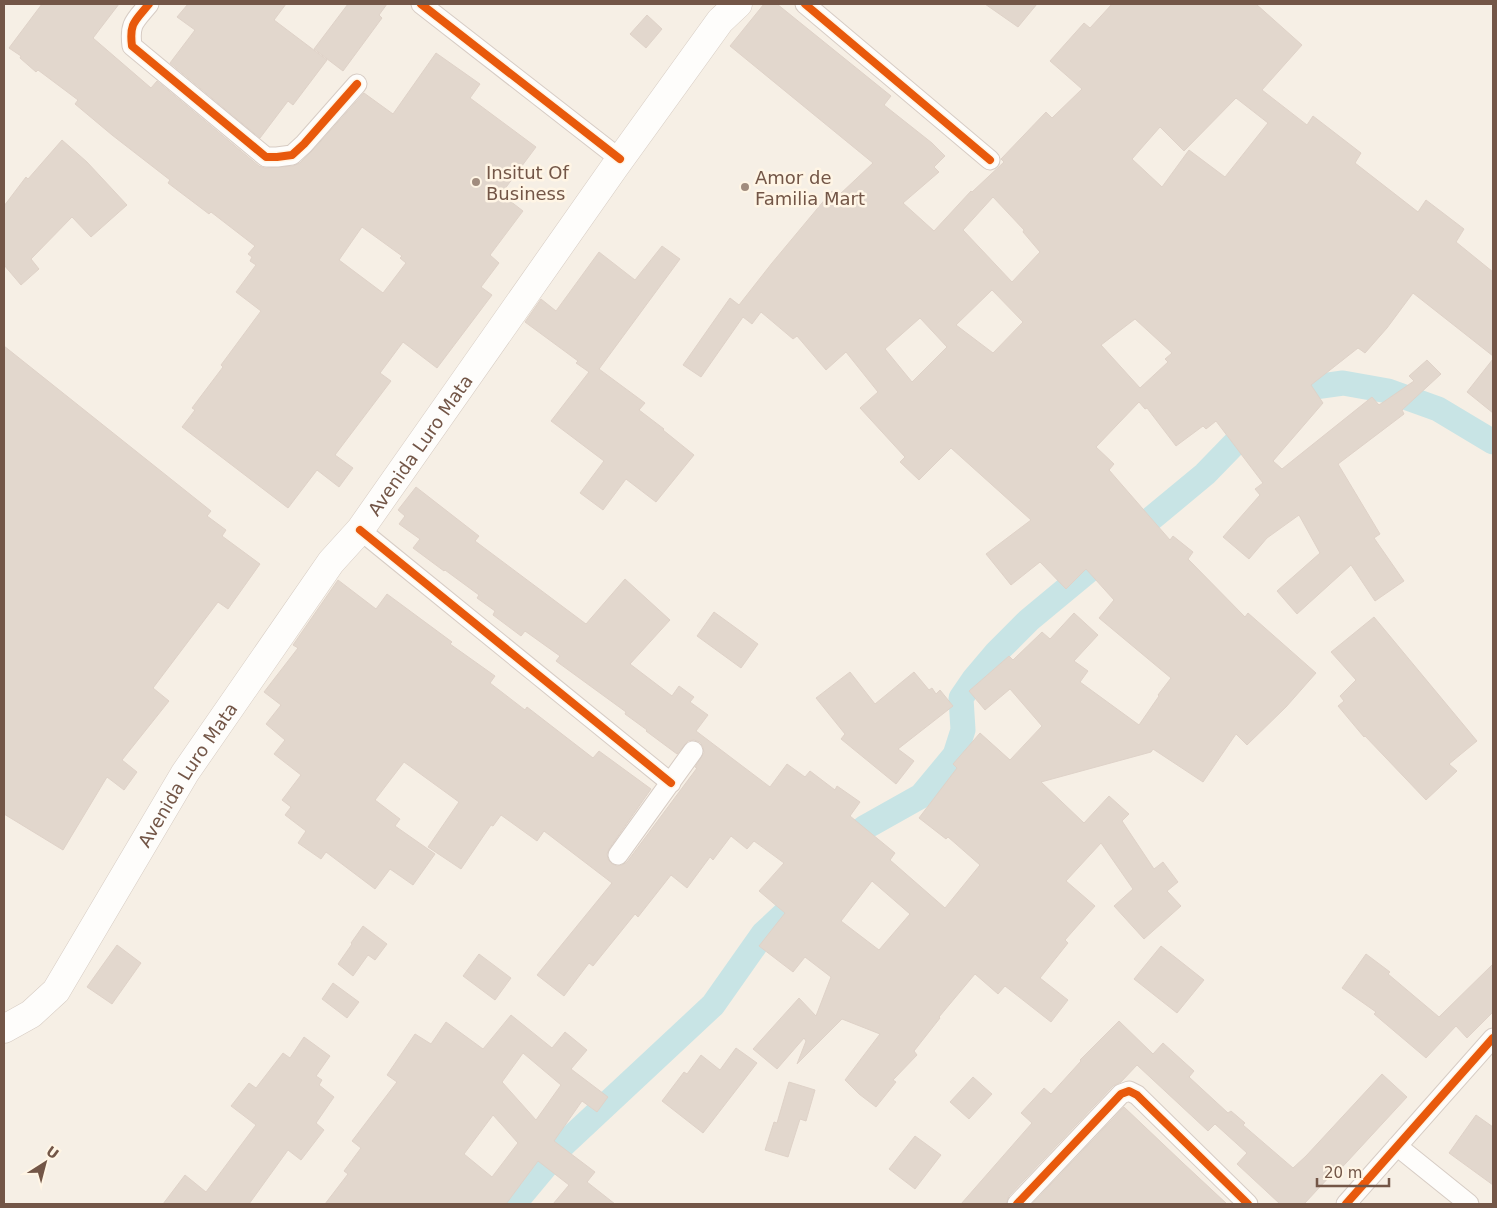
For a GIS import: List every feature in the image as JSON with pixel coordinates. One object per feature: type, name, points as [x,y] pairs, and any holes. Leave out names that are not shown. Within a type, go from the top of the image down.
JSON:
[{"type":"main road","name":"Avenida Luro Mata","points":[[4,1030],[31,1014],[56,991],[185,773],[332,562],[360,530],[620,159],[720,21],[738,4]]},
{"type":"street","points":[[149,4],[134,22],[130,33],[132,46],[266,156],[292,155],[357,84]]},
{"type":"street","points":[[421,4],[620,159]]},
{"type":"street","points":[[806,4],[990,160]]},
{"type":"street","points":[[360,530],[671,783]]},
{"type":"street","points":[[618,855],[692,751]]},
{"type":"street","points":[[1346,1204],[1493,1038]]},
{"type":"street","points":[[1017,1204],[1121,1094],[1129,1091],[1138,1095],[1248,1204]]},
{"type":"street","points":[[1397,1146],[1469,1204]]},
{"type":"building","points":[[42,4],[119,4],[93,38],[151,88],[157,81],[259,166],[265,168],[293,166],[300,163],[364,93],[393,114],[436,53],[480,84],[470,98],[536,147],[501,194],[523,211],[490,255],[499,263],[481,287],[492,295],[437,368],[403,342],[380,373],[391,381],[335,455],[353,468],[339,487],[317,470],[288,508],[182,427],[195,410],[192,408],[223,367],[221,365],[261,311],[236,292],[256,265],[250,261],[252,257],[248,254],[255,246],[211,212],[209,214],[168,183],[170,180],[75,104],[78,100],[38,70],[36,72],[20,58],[21,56],[9,48]],"holes":[[[362,227],[402,256],[400,258],[406,263],[383,293],[339,260]]]},
{"type":"building","points":[[188,4],[286,4],[274,20],[327,60],[293,105],[288,101],[260,138],[170,63],[195,30],[177,17]]},
{"type":"building","points":[[348,4],[387,4],[379,15],[382,18],[343,71],[314,49]]},
{"type":"building","points":[[764,4],[777,4],[891,96],[884,105],[932,143],[945,156],[934,167],[939,172],[903,203],[934,231],[971,191],[1004,162],[1001,159],[1046,112],[1052,118],[1082,89],[1050,61],[1084,23],[1090,28],[1112,4],[1256,4],[1302,45],[1262,90],[1307,125],[1313,116],[1361,153],[1355,163],[1418,212],[1426,200],[1464,229],[1456,242],[1493,272],[1493,356],[1413,293],[1387,328],[1365,353],[1358,348],[1311,385],[1323,403],[1273,461],[1282,469],[1372,397],[1379,405],[1414,381],[1409,376],[1427,360],[1441,374],[1402,410],[1404,414],[1338,464],[1380,534],[1374,538],[1404,581],[1375,601],[1351,565],[1297,614],[1277,591],[1320,553],[1299,515],[1267,538],[1249,559],[1223,537],[1260,495],[1255,489],[1263,483],[1216,421],[1206,429],[1203,426],[1176,446],[1147,408],[1145,409],[1139,402],[1096,447],[1114,464],[1109,470],[1170,540],[1173,536],[1193,552],[1188,559],[1245,617],[1248,613],[1316,673],[1286,707],[1247,745],[1236,734],[1203,782],[1153,749],[1151,752],[1041,782],[1084,823],[1109,796],[1129,814],[1122,821],[1154,869],[1163,862],[1178,882],[1167,891],[1181,906],[1144,939],[1114,906],[1133,889],[1101,843],[1066,881],[1095,906],[1065,940],[1068,943],[1040,978],[1068,1000],[1051,1022],[1005,986],[998,994],[975,974],[939,1017],[914,1051],[917,1055],[893,1080],[896,1082],[876,1107],[845,1080],[880,1034],[842,1019],[797,1064],[806,1041],[804,1038],[777,1069],[753,1049],[799,998],[816,1016],[831,977],[805,957],[793,972],[759,946],[785,913],[759,891],[784,863],[754,841],[747,849],[731,836],[713,860],[710,857],[687,888],[671,875],[638,917],[635,914],[593,966],[589,963],[564,996],[537,975],[612,883],[544,831],[537,841],[501,815],[493,826],[491,825],[461,869],[428,847],[459,802],[404,762],[375,800],[400,819],[395,826],[435,854],[413,885],[390,869],[375,889],[326,852],[321,859],[298,843],[306,831],[285,815],[291,807],[282,800],[301,775],[274,754],[285,740],[266,724],[281,705],[264,692],[298,648],[293,645],[338,580],[376,609],[387,594],[452,642],[450,644],[495,676],[490,683],[525,710],[527,707],[593,758],[599,751],[651,789],[609,849],[608,859],[612,864],[617,866],[627,862],[697,768],[695,767],[704,753],[700,742],[688,741],[677,754],[625,714],[626,712],[556,661],[560,656],[525,631],[521,636],[493,615],[495,611],[477,598],[479,595],[413,548],[420,539],[399,524],[405,516],[398,510],[416,487],[479,536],[475,541],[586,624],[625,579],[670,620],[630,664],[672,696],[679,686],[694,697],[690,702],[708,715],[696,731],[770,787],[787,764],[805,777],[810,771],[835,790],[837,786],[860,802],[850,816],[895,853],[890,860],[945,908],[980,865],[948,837],[946,839],[919,818],[957,768],[953,764],[980,733],[1010,760],[1042,726],[1010,689],[985,710],[969,691],[1009,656],[1013,660],[1042,632],[1050,639],[1074,613],[1098,635],[1074,661],[1088,671],[1080,682],[1139,725],[1159,696],[1171,678],[1099,618],[1114,600],[1086,569],[1066,589],[1040,562],[1011,585],[986,554],[1031,520],[951,448],[919,480],[900,462],[905,457],[860,408],[878,392],[846,352],[826,370],[797,336],[793,339],[761,312],[752,324],[743,317],[701,377],[683,365],[730,298],[739,305],[832,191],[838,196],[873,163],[730,46]],"holes":[[[1236,98],[1268,123],[1225,177],[1189,150],[1162,187],[1132,159],[1160,127],[1184,151]],[[993,197],[1024,230],[1023,232],[1040,252],[1012,282],[963,230]],[[992,290],[1023,322],[993,353],[956,325]],[[920,318],[947,347],[912,382],[885,349]],[[1135,319],[1172,353],[1165,359],[1168,362],[1140,388],[1101,345]],[[872,881],[910,914],[879,950],[841,921]]]},
{"type":"building","points":[[985,4],[1037,4],[1018,27]]},
{"type":"building","points":[[647,15],[662,29],[646,48],[630,34]]},
{"type":"building","points":[[62,140],[87,162],[127,205],[91,237],[72,217],[31,259],[39,269],[21,285],[4,265],[4,206],[26,177],[28,179]]},
{"type":"building","points":[[662,246],[680,259],[599,369],[645,403],[639,410],[694,455],[656,502],[626,479],[603,510],[580,493],[604,461],[551,421],[589,372],[576,363],[578,361],[525,322],[541,299],[556,311],[599,252],[635,280]]},
{"type":"building","points":[[4,346],[211,511],[207,516],[226,530],[222,536],[260,564],[228,609],[218,602],[153,688],[169,701],[122,760],[137,772],[124,790],[107,777],[63,850],[4,814]]},
{"type":"building","points":[[1493,359],[1493,413],[1467,392]]},
{"type":"building","points":[[714,612],[758,644],[741,668],[697,636]]},
{"type":"building","points":[[1374,617],[1477,741],[1449,764],[1457,771],[1426,800],[1364,737],[1338,706],[1344,701],[1340,696],[1356,680],[1331,652]]},
{"type":"building","points":[[850,672],[875,704],[914,672],[929,690],[932,688],[936,694],[940,690],[953,706],[898,749],[914,761],[896,784],[841,739],[845,734],[816,698]]},
{"type":"building","points":[[363,926],[387,944],[375,960],[368,955],[353,976],[338,964]]},
{"type":"building","points":[[117,945],[141,963],[112,1004],[87,987]]},
{"type":"building","points":[[1161,946],[1204,980],[1177,1013],[1134,979]]},
{"type":"building","points":[[479,954],[511,978],[495,1000],[463,976]]},
{"type":"building","points":[[1366,954],[1390,972],[1388,974],[1439,1017],[1493,964],[1493,1012],[1467,1038],[1456,1026],[1426,1058],[1374,1014],[1376,1012],[1342,988]]},
{"type":"building","points":[[333,983],[359,1002],[347,1018],[322,999]]},
{"type":"building","points":[[511,1015],[552,1048],[565,1032],[587,1050],[571,1069],[608,1097],[597,1112],[582,1101],[554,1141],[595,1172],[587,1182],[615,1204],[553,1204],[569,1185],[538,1161],[506,1204],[325,1204],[348,1174],[344,1171],[361,1148],[352,1141],[397,1082],[387,1075],[415,1034],[431,1044],[446,1022],[483,1049]],"holes":[[[523,1053],[561,1085],[536,1120],[502,1082]],[[493,1115],[518,1143],[492,1177],[464,1154]]]},
{"type":"building","points":[[1119,1021],[1153,1054],[1163,1043],[1194,1071],[1189,1077],[1228,1113],[1231,1111],[1245,1123],[1243,1125],[1293,1168],[1382,1074],[1407,1097],[1334,1176],[1332,1174],[1304,1204],[1280,1204],[1237,1164],[1247,1153],[1215,1124],[1208,1131],[1137,1065],[1121,1082],[1113,1086],[1009,1196],[1006,1204],[961,1204],[1032,1123],[1021,1113],[1044,1088],[1051,1094],[1080,1060]]},
{"type":"building","points":[[304,1037],[330,1056],[316,1076],[322,1080],[319,1085],[334,1097],[316,1123],[324,1130],[301,1160],[288,1150],[249,1204],[163,1204],[185,1175],[206,1192],[256,1125],[231,1106],[249,1083],[256,1088],[283,1053],[290,1058]]},
{"type":"building","points":[[736,1048],[757,1063],[703,1133],[662,1101],[684,1072],[687,1074],[701,1055],[720,1070]]},
{"type":"building","points":[[973,1077],[992,1094],[969,1119],[950,1102]]},
{"type":"building","points":[[789,1082],[815,1090],[806,1121],[800,1119],[788,1157],[765,1150],[774,1122],[777,1123]]},
{"type":"building","points":[[1124,1107],[1183,1163],[1227,1204],[1032,1204]]},
{"type":"building","points":[[1476,1115],[1493,1127],[1493,1185],[1449,1153]]},
{"type":"building","points":[[915,1136],[941,1155],[915,1189],[889,1169]]},
{"type":"waterway","points":[[839,849],[864,828],[921,796],[955,755],[963,730],[961,698],[996,653],[1029,620],[1205,474],[1240,438],[1263,410],[1293,390],[1343,383],[1388,391],[1438,409],[1493,442]]},
{"type":"waterway","points":[[514,1204],[564,1144],[713,1005],[763,934],[794,905],[806,887]]},
{"type":"cycle path","points":[[149,4],[132,27],[132,46],[266,157],[292,155],[357,84]]},
{"type":"cycle path","points":[[421,4],[620,159]]},
{"type":"cycle path","points":[[805,4],[990,160]]},
{"type":"cycle path","points":[[360,530],[671,783]]},
{"type":"cycle path","points":[[1346,1204],[1493,1038]]},
{"type":"cycle path","points":[[1017,1204],[1121,1094],[1129,1091],[1137,1095],[1248,1204]]},
{"type":"place","name":"Insitut Of Business","points":[[476,182]]},
{"type":"place","name":"Amor de Familia Mart","points":[[745,187]]}]
